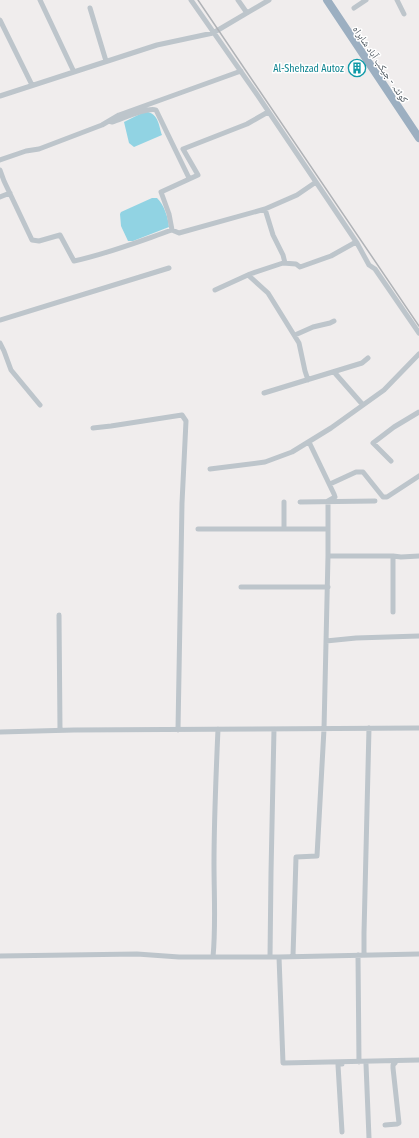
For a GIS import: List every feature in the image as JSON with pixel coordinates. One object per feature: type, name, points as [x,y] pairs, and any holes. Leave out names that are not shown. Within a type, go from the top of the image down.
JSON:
[{"type":"highway","name":"کوئٹہ - جیکب آباد شاہراہ","points":[[327,0],[419,138]]},
{"type":"street","points":[[40,0],[74,72]]},
{"type":"street","points":[[191,0],[316,182],[356,242],[369,265],[375,269],[419,333]]},
{"type":"street","points":[[238,0],[247,13]]},
{"type":"street","points":[[0,96],[157,45],[213,33],[269,0]]},
{"type":"street","points":[[354,8],[366,0]]},
{"type":"street","points":[[397,0],[404,14]]},
{"type":"street","points":[[90,8],[106,61]]},
{"type":"street","points":[[0,20],[32,85]]},
{"type":"street","points":[[102,125],[119,116],[241,71]]},
{"type":"street","points":[[0,160],[26,151],[38,149],[102,125],[153,109],[156,110],[189,178]]},
{"type":"street","points":[[172,230],[169,214],[161,192],[198,175],[183,149],[247,124],[268,112]]},
{"type":"street","points":[[0,170],[32,240],[40,240],[60,235],[74,261],[91,257],[172,230],[179,233],[265,209],[297,195],[316,182]]},
{"type":"street","points":[[0,197],[10,193]]},
{"type":"street","points":[[265,209],[273,235],[283,255],[285,263]]},
{"type":"street","points":[[215,290],[248,275],[285,263],[296,264],[300,267],[330,256],[356,242]]},
{"type":"street","points":[[0,320],[169,268]]},
{"type":"street","points":[[248,275],[268,293],[300,343],[308,380]]},
{"type":"street","points":[[294,335],[313,327],[330,324],[334,321]]},
{"type":"street","points":[[0,343],[12,370],[40,405]]},
{"type":"street","points":[[210,469],[265,462],[287,454],[309,442],[384,390],[419,354]]},
{"type":"street","points":[[264,393],[362,363],[368,358]]},
{"type":"street","points":[[334,372],[363,405]]},
{"type":"street","points":[[391,461],[373,443],[394,427],[419,412]]},
{"type":"street","points":[[93,428],[182,414],[186,420],[182,503],[178,730]]},
{"type":"street","points":[[309,442],[335,497],[328,501]]},
{"type":"street","points":[[330,484],[356,472],[363,472],[383,496],[387,496],[418,478]]},
{"type":"street","points":[[293,956],[296,857],[317,856],[324,729],[328,587],[328,501]]},
{"type":"street","points":[[300,502],[374,501]]},
{"type":"street","points":[[284,502],[284,530]]},
{"type":"street","points":[[198,529],[328,529]]},
{"type":"street","points":[[328,556],[419,556]]},
{"type":"street","points":[[393,556],[393,612]]},
{"type":"street","points":[[241,587],[328,587]]},
{"type":"street","points":[[59,615],[60,730]]},
{"type":"street","points":[[326,641],[356,638],[419,636]]},
{"type":"street","points":[[364,955],[369,728]]},
{"type":"street","points":[[0,732],[60,730],[419,728]]},
{"type":"street","points":[[213,956],[215,925],[214,866],[218,729]]},
{"type":"street","points":[[270,956],[270,873],[274,729]]},
{"type":"street","points":[[0,956],[137,954],[179,956],[293,956],[419,954]]},
{"type":"street","points":[[358,955],[359,1062]]},
{"type":"street","points":[[279,956],[283,1063],[419,1061]]},
{"type":"street","points":[[342,1132],[339,1064],[419,1061]]},
{"type":"street","points":[[385,1125],[399,1123],[392,1065],[395,1063]]},
{"type":"street","points":[[366,1064],[369,1138]]},
{"type":"water","points":[[148,112],[156,118],[162,135],[134,147],[129,143],[124,122],[142,113]]},
{"type":"water","points":[[152,198],[157,198],[162,204],[167,215],[169,227],[133,241],[128,241],[121,226],[121,212]]},
{"type":"railway","points":[[198,0],[419,326]]},
{"type":"place","name":"Al-Shehzad Autoz","points":[[357,68]]}]
